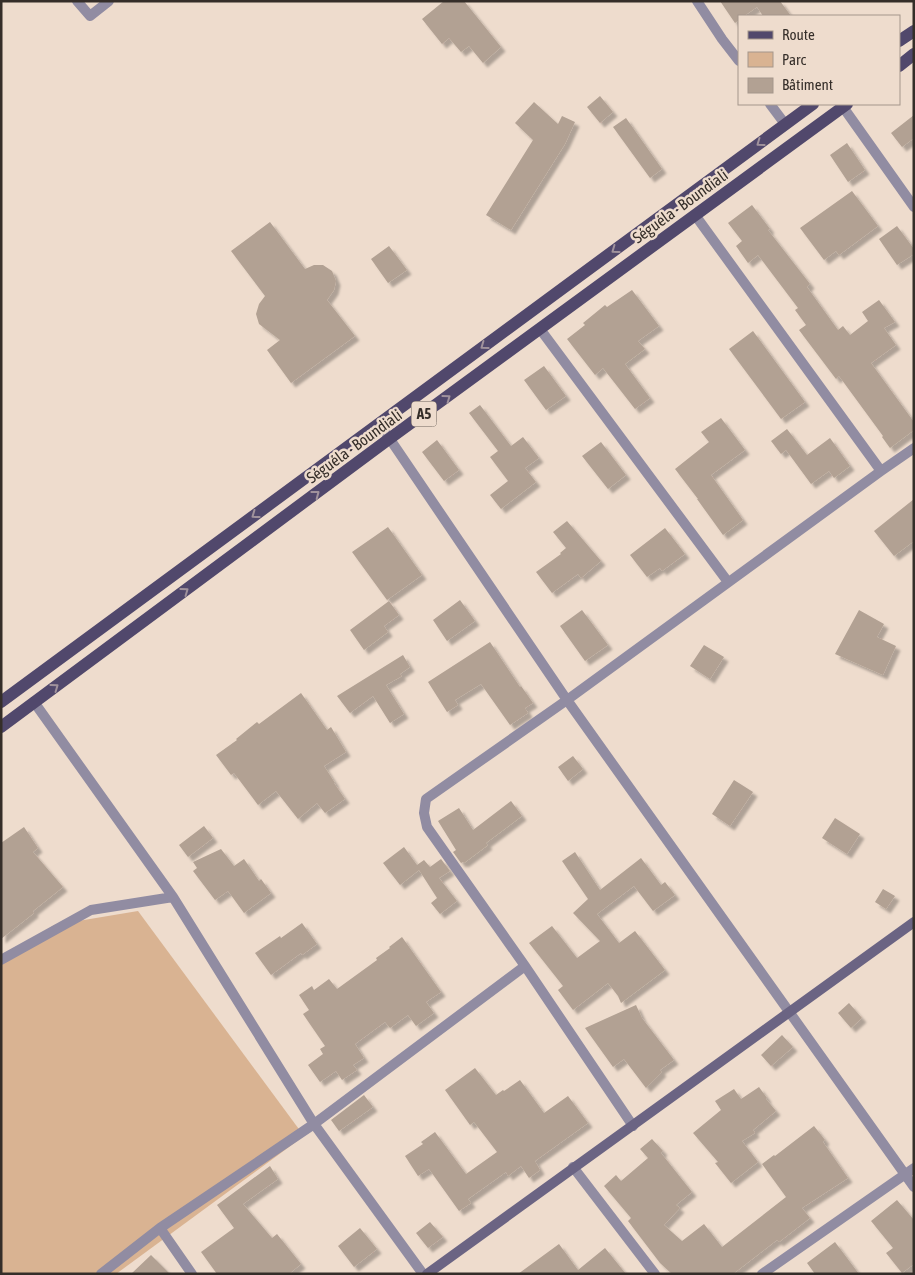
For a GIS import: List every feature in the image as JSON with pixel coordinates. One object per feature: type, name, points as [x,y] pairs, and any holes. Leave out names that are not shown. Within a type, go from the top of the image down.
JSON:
[{"type":"main road","points":[[900,41],[914,30]]},
{"type":"main road","points":[[900,65],[914,54]]},
{"type":"main road","name":"Séguéla - Boundiali","points":[[1,702],[812,105]]},
{"type":"main road","name":"Séguéla - Boundiali","points":[[1,726],[845,105]]},
{"type":"street","points":[[77,1],[90,16],[109,1]]},
{"type":"street","points":[[697,1],[738,60]]},
{"type":"street","points":[[771,105],[785,124]]},
{"type":"street","points":[[845,105],[914,207]]},
{"type":"street","points":[[695,215],[881,471]]},
{"type":"street","points":[[540,329],[728,582]]},
{"type":"street","points":[[379,423],[567,700],[914,1187]]},
{"type":"street","points":[[633,1126],[525,966],[427,827],[424,813],[426,799],[567,700],[914,448]]},
{"type":"street","points":[[34,702],[172,896],[314,1124],[425,1274],[914,922]]},
{"type":"street","points":[[1,960],[91,910],[172,896]]},
{"type":"street","points":[[100,1274],[160,1228],[314,1124],[525,966]]},
{"type":"street","points":[[573,1167],[655,1274]]},
{"type":"street","points":[[762,1274],[914,1168]]},
{"type":"street","points":[[160,1228],[192,1274]]},
{"type":"green space","points":[[138,911],[304,1136],[116,1274],[1,1274],[1,963],[54,925]]},
{"type":"building","points":[[444,1],[464,1],[501,47],[483,63],[469,46],[461,52],[449,38],[442,44],[422,19]]},
{"type":"building","points":[[720,1],[780,1],[790,15],[762,15],[757,7],[745,15],[738,15],[738,21],[735,23]]},
{"type":"building","points":[[600,96],[613,112],[600,123],[587,107]]},
{"type":"building","points":[[534,102],[558,124],[562,116],[575,122],[565,144],[511,230],[486,215],[533,140],[515,123]]},
{"type":"building","points":[[914,115],[914,138],[902,147],[891,133]]},
{"type":"building","points":[[626,118],[662,169],[650,178],[613,127]]},
{"type":"building","points":[[847,143],[865,170],[848,182],[830,155]]},
{"type":"building","points":[[852,191],[878,226],[839,255],[836,251],[824,260],[800,228]]},
{"type":"building","points":[[752,205],[770,229],[768,230],[810,284],[807,287],[838,330],[843,326],[850,335],[868,321],[862,312],[879,300],[895,322],[884,328],[896,345],[871,363],[914,422],[914,430],[890,448],[839,376],[836,379],[799,330],[806,325],[795,310],[798,308],[758,255],[748,263],[736,246],[742,241],[728,223]]},
{"type":"building","points":[[270,222],[305,269],[314,265],[323,265],[332,271],[336,281],[334,290],[327,300],[355,336],[291,383],[267,350],[280,340],[259,324],[256,314],[259,304],[265,296],[231,251]]},
{"type":"building","points":[[897,226],[914,249],[914,254],[897,265],[879,239]]},
{"type":"building","points":[[389,246],[407,270],[388,283],[371,259]]},
{"type":"building","points":[[632,290],[659,326],[638,341],[645,349],[625,364],[650,398],[635,409],[603,368],[595,375],[567,339],[585,325],[583,323],[605,305],[607,307]]},
{"type":"building","points":[[753,331],[805,402],[781,419],[729,349]]},
{"type":"building","points":[[544,366],[566,396],[546,410],[524,380]]},
{"type":"building","points":[[480,405],[511,446],[523,437],[539,458],[525,468],[536,482],[501,509],[490,495],[508,481],[490,457],[498,451],[469,413]]},
{"type":"building","points":[[721,418],[745,450],[711,475],[743,520],[723,535],[675,469],[709,442],[701,432]]},
{"type":"building","points":[[787,429],[807,455],[830,438],[850,466],[834,478],[829,471],[811,484],[786,450],[781,454],[771,441]]},
{"type":"building","points":[[437,440],[459,470],[444,481],[422,452]]},
{"type":"building","points":[[601,442],[626,475],[608,489],[582,456]]},
{"type":"building","points":[[914,499],[914,541],[894,556],[874,531]]},
{"type":"building","points":[[567,521],[601,561],[581,578],[578,574],[552,593],[536,572],[561,554],[566,548],[553,532]]},
{"type":"building","points":[[388,527],[422,575],[387,600],[352,552]]},
{"type":"building","points":[[665,528],[685,554],[662,571],[660,568],[647,577],[630,555]]},
{"type":"building","points":[[460,600],[475,621],[447,641],[433,620]]},
{"type":"building","points":[[389,601],[399,615],[384,626],[388,632],[364,650],[350,630]]},
{"type":"building","points":[[582,610],[608,645],[585,661],[560,626]]},
{"type":"building","points":[[859,610],[884,624],[877,637],[896,646],[883,675],[835,654]]},
{"type":"building","points":[[490,642],[533,703],[525,708],[528,713],[510,725],[481,684],[455,700],[458,705],[447,712],[428,682]]},
{"type":"building","points":[[704,645],[724,657],[710,679],[690,666]]},
{"type":"building","points":[[403,655],[410,667],[400,674],[402,676],[386,685],[404,714],[390,723],[373,696],[350,713],[337,696]]},
{"type":"building","points":[[301,693],[327,730],[331,727],[346,752],[324,766],[345,799],[325,813],[317,803],[298,819],[276,791],[258,805],[234,773],[231,775],[216,755],[257,722],[259,724]]},
{"type":"building","points":[[573,756],[583,769],[568,781],[558,767]]},
{"type":"building","points":[[734,780],[753,792],[730,826],[712,814]]},
{"type":"building","points":[[511,801],[522,816],[486,843],[488,845],[464,863],[461,863],[453,852],[456,850],[438,821],[459,808],[473,830]]},
{"type":"building","points":[[835,818],[860,834],[847,854],[822,838]]},
{"type":"building","points":[[204,826],[213,838],[188,857],[179,845]]},
{"type":"building","points":[[24,827],[38,848],[33,852],[63,887],[1,939],[1,843]]},
{"type":"building","points":[[404,847],[417,865],[424,860],[430,867],[441,859],[450,871],[439,878],[457,901],[440,914],[431,903],[437,898],[419,870],[400,885],[383,863]]},
{"type":"building","points":[[221,849],[234,866],[244,859],[259,881],[261,879],[271,893],[244,913],[228,891],[215,900],[193,871],[197,868],[193,862]]},
{"type":"building","points":[[575,852],[600,890],[641,858],[661,885],[665,882],[675,895],[653,911],[634,886],[597,914],[619,943],[635,931],[665,970],[621,1003],[608,983],[573,1010],[558,990],[563,986],[529,943],[552,926],[577,958],[600,941],[573,913],[588,899],[562,861]]},
{"type":"building","points":[[883,889],[895,896],[886,909],[875,902]]},
{"type":"building","points":[[302,923],[317,944],[271,975],[255,953]]},
{"type":"building","points":[[402,937],[441,992],[426,1002],[434,1013],[416,1026],[408,1015],[390,1028],[385,1022],[355,1044],[364,1058],[353,1065],[357,1070],[342,1080],[336,1071],[320,1082],[308,1065],[323,1054],[320,1049],[325,1046],[303,1014],[309,1010],[299,995],[312,986],[314,990],[329,979],[337,989],[377,960],[376,958]]},
{"type":"building","points":[[849,1003],[862,1018],[851,1028],[838,1013]]},
{"type":"building","points":[[636,1005],[642,1018],[674,1060],[660,1070],[662,1072],[646,1088],[624,1059],[613,1067],[585,1028]]},
{"type":"building","points":[[782,1035],[793,1047],[771,1066],[761,1055]]},
{"type":"building","points":[[475,1068],[496,1095],[520,1080],[544,1113],[568,1096],[588,1123],[535,1161],[540,1170],[529,1178],[521,1166],[508,1176],[506,1172],[468,1199],[471,1203],[459,1211],[429,1169],[418,1176],[405,1156],[423,1144],[421,1142],[435,1132],[466,1174],[497,1152],[474,1122],[470,1125],[445,1090]]},
{"type":"building","points":[[759,1087],[776,1111],[753,1130],[755,1133],[742,1141],[758,1162],[731,1183],[715,1163],[718,1162],[693,1133],[721,1110],[715,1101],[734,1089],[741,1099]]},
{"type":"building","points":[[364,1095],[373,1107],[339,1131],[331,1120]]},
{"type":"building","points":[[814,1126],[825,1140],[823,1142],[848,1178],[802,1208],[810,1218],[779,1242],[777,1240],[733,1274],[672,1274],[660,1263],[628,1221],[631,1218],[604,1186],[616,1175],[621,1181],[648,1158],[640,1149],[652,1139],[663,1151],[661,1153],[692,1192],[676,1205],[680,1208],[664,1225],[682,1241],[704,1224],[722,1247],[786,1197],[762,1164]]},
{"type":"building","points":[[270,1166],[278,1179],[243,1204],[272,1238],[277,1234],[301,1264],[289,1274],[217,1274],[201,1252],[234,1228],[217,1205]]},
{"type":"building","points":[[897,1200],[914,1220],[914,1264],[902,1273],[886,1253],[893,1248],[871,1221]]},
{"type":"building","points":[[430,1222],[443,1237],[428,1248],[416,1233]]},
{"type":"building","points":[[360,1228],[377,1249],[354,1267],[338,1246]]},
{"type":"building","points":[[835,1242],[859,1274],[815,1274],[807,1263]]},
{"type":"building","points":[[559,1244],[578,1270],[605,1248],[626,1274],[518,1274]]},
{"type":"building","points":[[151,1255],[170,1274],[131,1274]]}]
